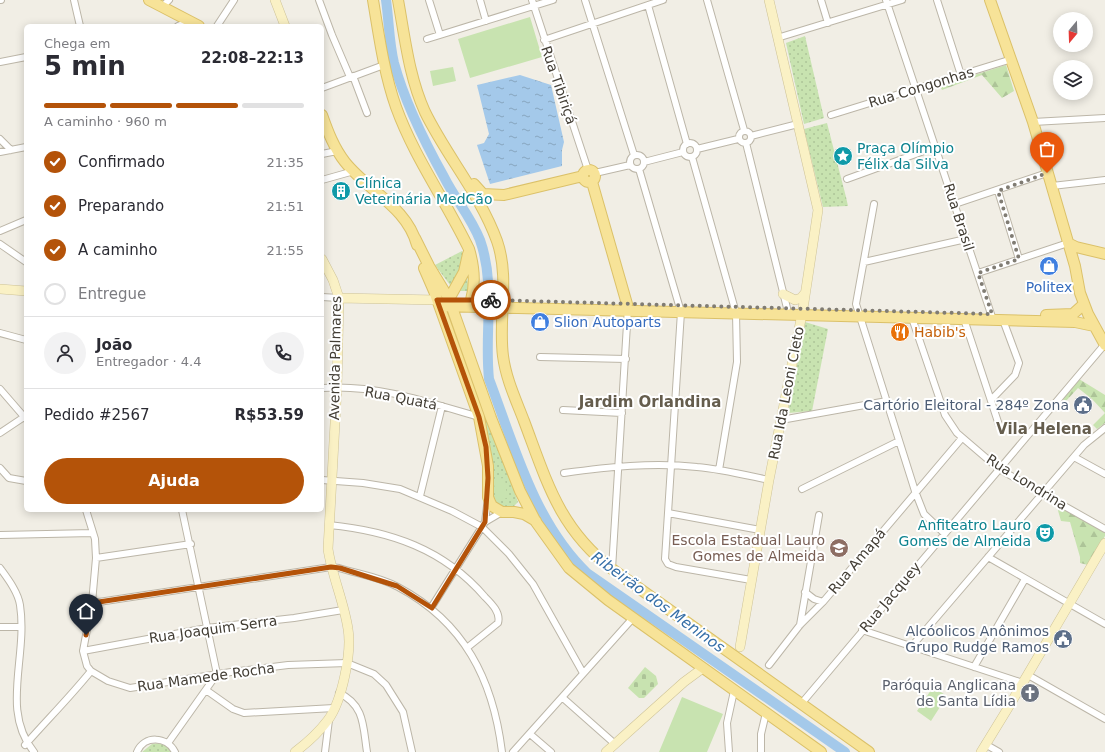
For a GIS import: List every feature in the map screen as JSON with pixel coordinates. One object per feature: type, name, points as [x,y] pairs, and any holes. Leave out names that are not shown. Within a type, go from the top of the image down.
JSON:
[{"type":"main road","points":[[149,0],[165,3],[177,13],[195,24]]},
{"type":"main road","points":[[372,0],[384,65],[396,108],[414,146],[469,249],[474,281],[474,303],[460,317],[459,330]]},
{"type":"main road","points":[[398,0],[409,62],[422,104],[491,224],[499,248],[502,263],[500,304],[502,341],[508,379],[549,487],[575,534],[588,550],[612,569],[869,752]]},
{"type":"main road","points":[[404,0],[418,74],[435,118],[481,193],[490,196],[504,195],[590,175],[628,307]]},
{"type":"main road","points":[[990,0],[1033,122],[1075,266],[1084,304],[1094,326],[1105,344]]},
{"type":"main road","points":[[324,120],[337,151],[354,171],[402,216],[413,231],[423,266],[479,417],[488,466],[488,496],[492,506],[502,512],[524,514],[536,522]]},
{"type":"main road","points":[[491,224],[490,205],[504,195]]},
{"type":"main road","points":[[415,238],[450,302],[459,330],[520,491],[536,522],[569,568],[589,587],[821,752]]},
{"type":"main road","points":[[1068,243],[1105,254]]},
{"type":"main road","points":[[450,302],[464,272],[469,249]]},
{"type":"main road","points":[[1075,266],[1081,254],[1088,250]]},
{"type":"main road","points":[[438,303],[450,302],[859,313],[1075,322],[1094,326]]},
{"type":"main road","points":[[859,313],[912,318],[996,318],[1068,315],[1073,314],[1084,304]]},
{"type":"main road","points":[[734,310],[787,308],[802,312]]},
{"type":"main road","points":[[514,512],[521,502],[520,491]]},
{"type":"street","points":[[74,0],[80,24]]},
{"type":"street","points":[[218,24],[234,0]]},
{"type":"street","points":[[275,0],[284,24]]},
{"type":"street","points":[[319,0],[332,35],[352,76],[367,113]]},
{"type":"street","points":[[429,0],[440,35]]},
{"type":"street","points":[[480,0],[486,21]]},
{"type":"street","points":[[427,39],[486,21],[533,3],[553,0]]},
{"type":"street","points":[[585,0],[634,156]]},
{"type":"street","points":[[544,40],[663,0]]},
{"type":"street","points":[[706,0],[744,130],[749,132],[751,136]]},
{"type":"street","name":"Rua Ida Leoni Cleto","points":[[740,647],[769,480],[802,312],[818,210],[769,0]]},
{"type":"street","points":[[821,0],[828,23]]},
{"type":"street","points":[[777,38],[828,23],[887,2],[902,0]]},
{"type":"street","points":[[937,0],[961,75]]},
{"type":"street","name":"Rua Brasil","points":[[887,2],[978,273],[996,318],[1019,363],[1014,375],[991,400]]},
{"type":"street","name":"Rua Tibiriçá","points":[[533,3],[590,175]]},
{"type":"street","points":[[648,5],[687,144]]},
{"type":"street","points":[[0,62],[24,57]]},
{"type":"street","name":"Rua Congonhas","points":[[831,115],[1012,59]]},
{"type":"street","points":[[324,87],[384,65]]},
{"type":"street","points":[[1033,122],[1105,118]]},
{"type":"street","points":[[746,143],[750,140],[751,136],[798,124]]},
{"type":"street","points":[[738,139],[739,134],[744,130]]},
{"type":"street","points":[[0,139],[11,150]]},
{"type":"street","points":[[738,139],[742,143],[746,143]]},
{"type":"street","points":[[697,149],[738,139]]},
{"type":"street","points":[[746,143],[787,308]]},
{"type":"street","points":[[687,144],[694,145],[697,149]]},
{"type":"street","points":[[683,152],[683,148],[687,144]]},
{"type":"street","points":[[0,152],[24,147]]},
{"type":"street","points":[[847,178],[935,147]]},
{"type":"street","points":[[692,157],[695,155],[697,149]]},
{"type":"street","points":[[324,154],[337,151]]},
{"type":"street","points":[[683,152],[688,157],[692,157]]},
{"type":"street","points":[[639,169],[644,162],[683,152]]},
{"type":"street","points":[[634,156],[640,156],[644,162]]},
{"type":"street","points":[[630,165],[631,158],[634,156]]},
{"type":"street","points":[[692,157],[734,310],[736,362],[719,470]]},
{"type":"street","points":[[590,175],[630,165],[633,168],[639,169]]},
{"type":"street","points":[[639,169],[681,309],[665,554],[668,564],[751,580]]},
{"type":"street","points":[[324,179],[354,171]]},
{"type":"street","points":[[955,204],[998,191],[1047,173]]},
{"type":"street","points":[[1052,186],[1105,180]]},
{"type":"street","points":[[998,191],[1019,259]]},
{"type":"street","points":[[874,204],[856,304],[899,441],[924,514],[944,533]]},
{"type":"street","points":[[0,231],[24,221]]},
{"type":"street","points":[[864,262],[966,239]]},
{"type":"street","points":[[978,273],[1068,243]]},
{"type":"street","points":[[0,244],[24,261]]},
{"type":"street","name":"Avenida Palmares","points":[[295,752],[321,729],[329,719],[339,693],[347,663],[349,636],[331,567],[328,549],[329,524],[326,480],[337,387],[339,298],[333,280],[324,263]]},
{"type":"street","points":[[0,289],[24,291]]},
{"type":"street","points":[[783,294],[795,300],[801,298],[805,293]]},
{"type":"street","points":[[324,297],[438,303]]},
{"type":"street","points":[[612,569],[628,307]]},
{"type":"street","name":"Rua Londrina","points":[[912,318],[945,416],[962,438],[999,468],[1105,529]]},
{"type":"street","points":[[964,319],[999,425]]},
{"type":"street","points":[[0,333],[24,339]]},
{"type":"street","name":"Rua Jacquey","points":[[801,704],[1105,344]]},
{"type":"street","points":[[540,357],[626,359]]},
{"type":"street","name":"Rua Quatá","points":[[324,388],[337,387],[401,395],[479,417]]},
{"type":"street","points":[[0,389],[24,417]]},
{"type":"street","points":[[781,420],[887,401]]},
{"type":"street","points":[[420,496],[442,406]]},
{"type":"street","points":[[563,410],[622,413]]},
{"type":"street","points":[[0,433],[24,419]]},
{"type":"street","points":[[912,646],[1084,445],[1105,428]]},
{"type":"street","name":"Rua Amapá","points":[[768,666],[800,625],[823,602],[962,438]]},
{"type":"street","points":[[802,489],[899,441]]},
{"type":"street","points":[[1074,457],[1105,474]]},
{"type":"street","points":[[564,473],[619,467],[671,465],[719,470],[769,480]]},
{"type":"street","points":[[0,468],[9,478],[24,481]]},
{"type":"street","points":[[326,480],[388,486],[420,496],[484,524],[533,584],[583,673]]},
{"type":"street","points":[[432,608],[484,524],[488,496]]},
{"type":"street","points":[[25,745],[91,671],[87,666],[83,651],[92,603],[96,558],[94,533],[87,512]]},
{"type":"street","points":[[168,743],[216,674],[198,587],[191,544],[183,512]]},
{"type":"street","points":[[484,524],[502,512]]},
{"type":"street","points":[[668,514],[760,530]]},
{"type":"street","points":[[800,625],[819,515]]},
{"type":"street","points":[[329,524],[352,527],[396,538],[428,551],[457,569],[488,601],[498,614],[499,619],[498,623],[468,647]]},
{"type":"street","points":[[0,535],[94,533]]},
{"type":"street","points":[[999,752],[983,748],[1026,679],[1105,543]]},
{"type":"street","points":[[96,558],[191,544]]},
{"type":"street","points":[[988,557],[1105,624]]},
{"type":"street","points":[[92,603],[331,567],[340,568],[390,584],[432,608],[456,632],[468,647],[486,684],[500,732],[502,752]]},
{"type":"street","points":[[0,568],[18,595],[21,627],[11,676]]},
{"type":"street","points":[[974,667],[1025,579]]},
{"type":"street","points":[[805,592],[814,599],[823,602]]},
{"type":"street","name":"Rua Joaquim Serra","points":[[83,651],[207,628],[294,618],[343,610]]},
{"type":"street","points":[[513,752],[563,698],[583,673],[633,618]]},
{"type":"street","points":[[0,627],[21,627]]},
{"type":"street","points":[[862,630],[974,667],[1026,679],[1105,719]]},
{"type":"street","name":"Rua Mamede Rocha","points":[[91,671],[108,682],[130,688],[216,674],[288,666],[347,663],[374,674],[386,685],[397,702],[406,721],[412,752]]},
{"type":"street","points":[[606,752],[613,748],[684,682],[703,668]]},
{"type":"street","points":[[206,690],[233,709],[244,713],[334,708]]},
{"type":"street","points":[[729,752],[727,723],[734,691]]},
{"type":"street","points":[[339,693],[352,699],[359,709],[367,752]]},
{"type":"street","points":[[563,698],[613,748]]},
{"type":"street","points":[[761,752],[761,734],[766,713]]},
{"type":"street","points":[[325,752],[329,719]]},
{"type":"street","points":[[16,733],[25,745],[34,752]]},
{"type":"street","points":[[530,734],[551,752]]},
{"type":"street","points":[[137,752],[143,744],[155,739],[168,743],[175,752]]},
{"type":"green space","points":[[530,17],[542,57],[470,78],[458,39]]},
{"type":"green space","points":[[805,36],[824,118],[804,124],[786,43]]},
{"type":"green space","points":[[1006,65],[1014,91],[1002,98],[982,75],[942,90],[940,86]]},
{"type":"green space","points":[[453,67],[456,81],[433,86],[430,71]]},
{"type":"green space","points":[[827,123],[848,206],[823,207],[804,129]]},
{"type":"green space","points":[[462,251],[462,264],[456,278],[450,285],[435,265]]},
{"type":"green space","points":[[467,277],[469,291],[459,291]]},
{"type":"green space","points":[[446,306],[518,502],[512,508],[502,509],[491,501],[492,464],[444,309]]},
{"type":"green space","points":[[805,322],[828,329],[812,411],[788,413]]},
{"type":"green space","points":[[1079,379],[1105,395],[1105,413],[1092,399],[1078,388],[1066,401],[1062,399]]},
{"type":"green space","points":[[1105,413],[1105,423],[1097,429],[1093,425]]},
{"type":"green space","points":[[505,478],[507,498],[497,500],[493,479]]},
{"type":"green space","points":[[1060,505],[1105,531],[1105,536],[1088,565],[1080,563],[1080,557],[1070,522],[1061,521],[1057,507]]},
{"type":"green space","points":[[645,667],[656,676],[658,684],[644,698],[639,698],[628,688]]},
{"type":"green space","points":[[933,687],[947,696],[931,721],[917,711]]},
{"type":"green space","points":[[682,697],[723,714],[707,752],[659,752]]},
{"type":"green space","points":[[159,743],[166,745],[173,752],[142,752],[152,744]]},
{"type":"water","points":[[520,75],[551,85],[564,142],[562,150],[562,166],[490,184],[477,145],[484,143],[489,134],[477,85]]},
{"type":"waterway","name":"Ribeirão dos Meninos","points":[[386,0],[392,55],[398,78],[429,150],[480,240],[485,257],[489,292],[489,379],[528,482],[539,507],[553,530],[569,553],[587,573],[845,752]]},
{"type":"way so far","points":[[491,300],[992,314],[978,273],[1019,259],[998,191],[1047,173]]},
{"type":"place","name":"Praça Olímpio Félix da Silva","points":[[843,156]]},
{"type":"place","name":"Clínica Veterinária MedCão","points":[[341,191]]},
{"type":"place","name":"Politex","points":[[1049,266]]},
{"type":"place","name":"Slion Autoparts","points":[[540,322]]},
{"type":"place","name":"Habib's","points":[[900,332]]},
{"type":"place","name":"Cartório Eleitoral - 284º Zona","points":[[1083,405]]},
{"type":"place","name":"Anfiteatro Lauro Gomes de Almeida","points":[[1045,533]]},
{"type":"place","name":"Escola Estadual Lauro Gomes de Almeida","points":[[839,548]]},
{"type":"place","name":"Alcóolicos Anônimos Grupo Rudge Ramos","points":[[1063,639]]},
{"type":"place","name":"Paróquia Anglicana de Santa Lídia","points":[[1030,693]]},
{"type":"district","name":"Jardim Orlandina","points":[[650,402]]},
{"type":"district","name":"Vila Helena","points":[[1044,429]]},
{"type":"route","points":[[86,635],[92,603],[331,567],[340,568],[397,586],[432,608],[485,522],[488,496],[488,466],[486,447],[479,417],[437,300],[491,300]]}]
